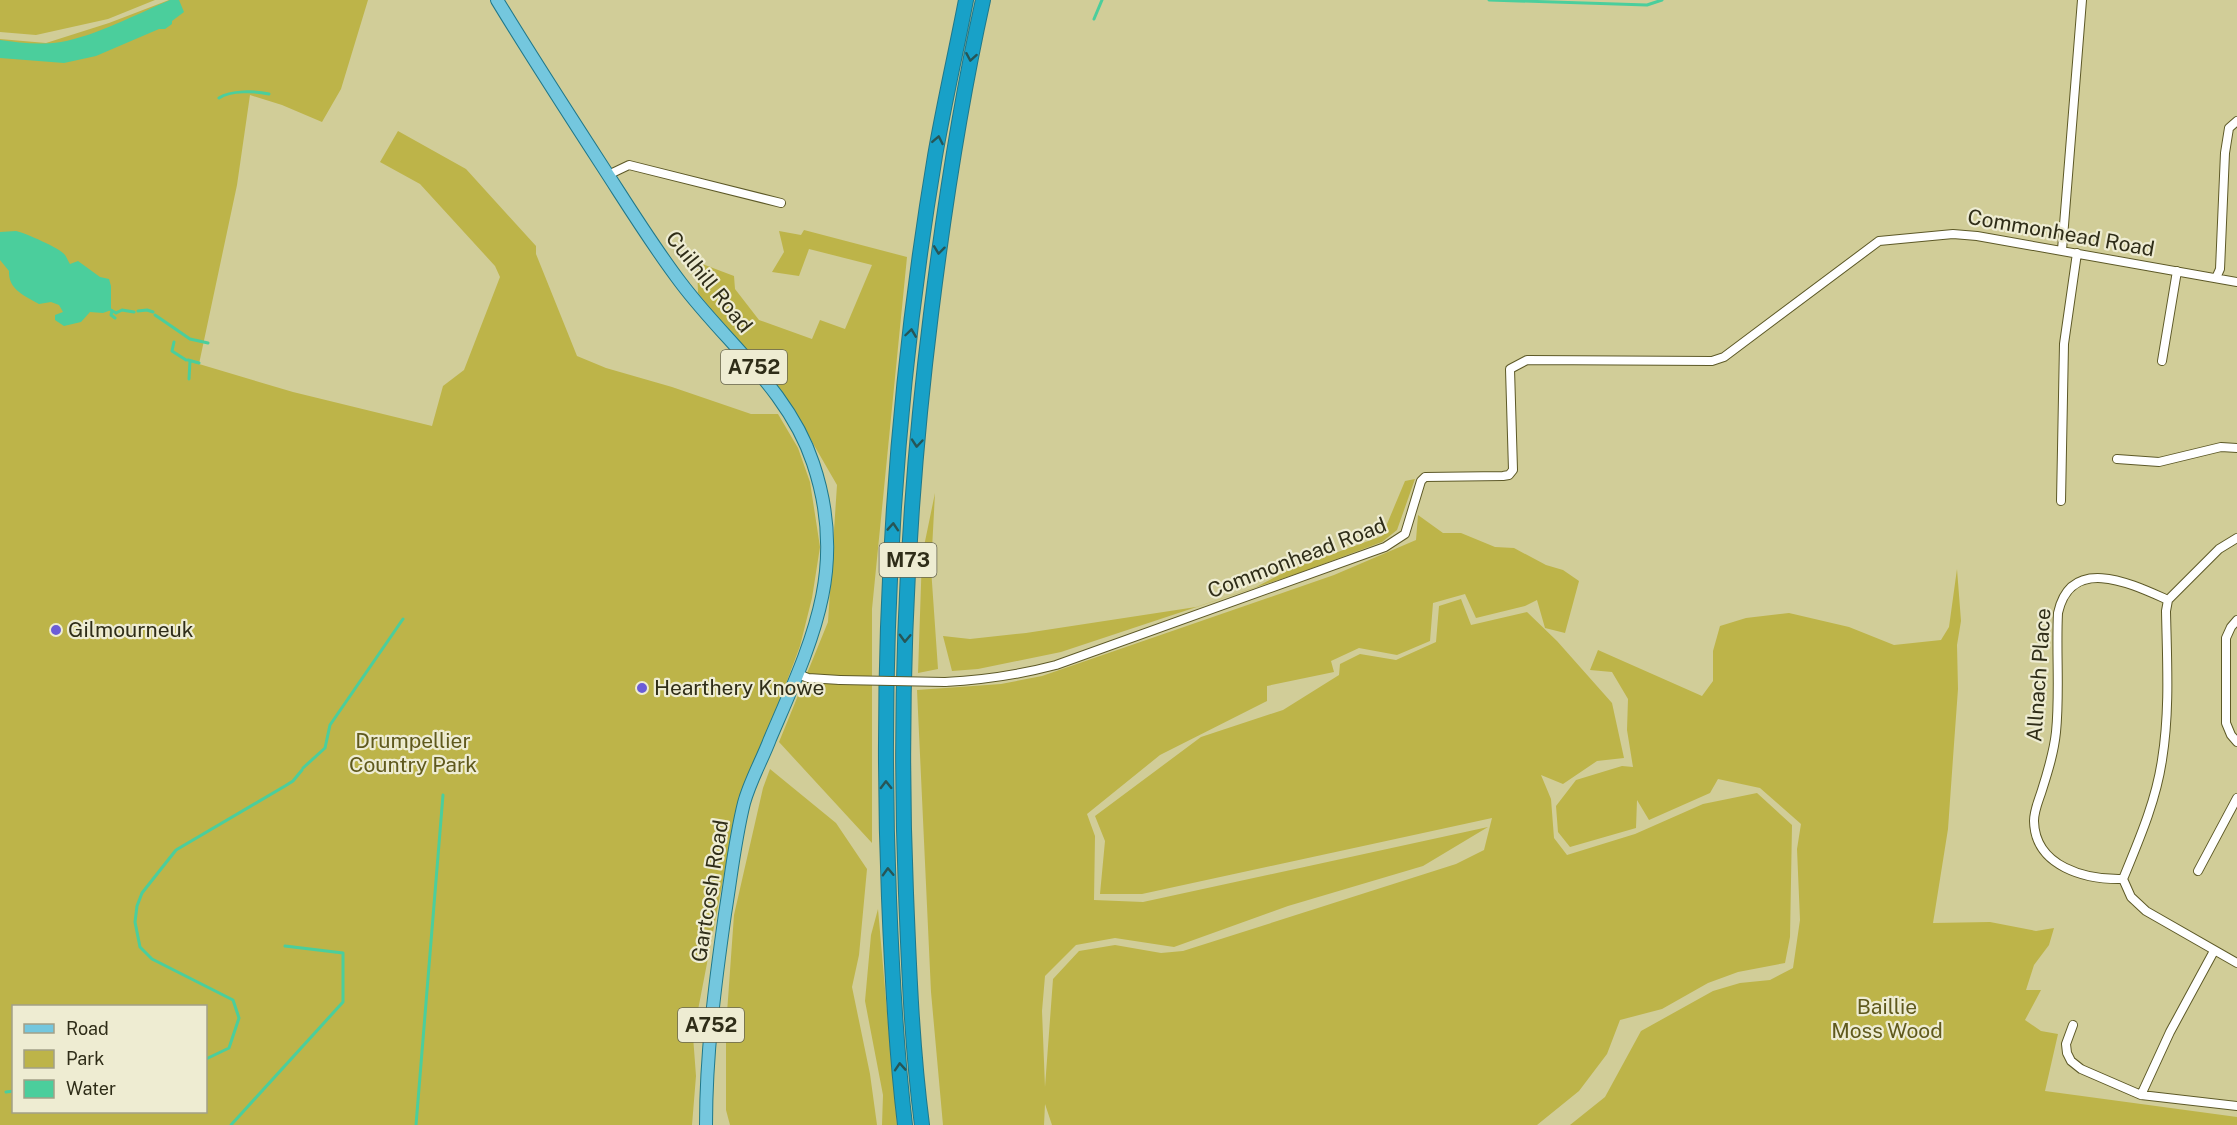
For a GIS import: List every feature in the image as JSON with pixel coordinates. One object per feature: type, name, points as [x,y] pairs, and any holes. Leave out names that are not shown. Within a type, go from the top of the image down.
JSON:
[{"type":"highway","name":"M73","points":[[905,1125],[892,972],[887,843],[886,756],[892,545],[909,344],[935,156],[966,0]]},
{"type":"highway","name":"M73","points":[[922,1125],[909,976],[902,757],[904,641],[910,525],[921,398],[941,234],[950,173],[983,0]]},
{"type":"main road","name":"Cuilhill Road","points":[[497,0],[650,240],[684,287],[773,390],[798,428],[813,460],[827,523],[828,565],[819,618],[798,674]]},
{"type":"main road","name":"Gartcosh Road","points":[[706,1125],[706,1074],[715,987],[745,800],[798,674]]},
{"type":"street","points":[[2062,250],[2082,0]]},
{"type":"street","points":[[2216,278],[2220,269],[2225,153],[2229,128],[2237,121]]},
{"type":"street","points":[[608,175],[629,165],[781,202]]},
{"type":"street","name":"Commonhead Road","points":[[798,674],[808,678],[840,680],[945,682],[1006,677],[1056,665],[1386,547],[1405,534],[1421,481],[1425,477],[1503,477],[1509,475],[1513,470],[1510,369],[1527,360],[1712,361],[1724,357],[1879,241],[1953,234],[2062,250],[2237,282]]},
{"type":"street","points":[[2061,501],[2064,344],[2078,253]]},
{"type":"street","points":[[2162,361],[2177,272]]},
{"type":"street","points":[[2117,459],[2159,462],[2221,447],[2237,448]]},
{"type":"street","points":[[2237,538],[2219,549],[2168,600],[2166,611],[2167,707],[2162,761],[2144,828],[2123,879],[2131,897],[2146,912],[2237,963]]},
{"type":"street","name":"Allnach Place","points":[[2123,879],[2098,878],[2072,872],[2051,858],[2037,835],[2034,821],[2036,808],[2050,765],[2056,735],[2058,613],[2060,603],[2068,590],[2077,584],[2093,579],[2107,578],[2127,582],[2168,600]]},
{"type":"street","points":[[2237,620],[2226,638],[2226,722],[2237,742]]},
{"type":"street","points":[[2198,871],[2237,798]]},
{"type":"street","points":[[2141,1095],[2170,1032],[2214,951]]},
{"type":"street","points":[[2073,1025],[2066,1044],[2071,1060],[2080,1069],[2141,1095],[2237,1106]]},
{"type":"green space","points":[[0,0],[155,0],[108,19],[36,35],[0,32]]},
{"type":"green space","name":"Drumpellier Country Park","points":[[169,0],[368,0],[341,89],[322,122],[282,105],[250,95],[237,185],[199,364],[293,392],[432,426],[443,386],[464,370],[500,277],[495,266],[420,184],[380,162],[398,131],[466,169],[536,246],[536,254],[577,356],[606,368],[672,387],[751,414],[778,414],[798,448],[810,482],[820,547],[812,598],[800,646],[734,823],[693,1036],[696,1076],[692,1125],[0,1125],[0,39],[46,43],[109,23]]},
{"type":"green space","points":[[804,230],[907,257],[872,609],[872,843],[779,742],[828,622],[837,485],[792,407],[698,293],[697,262],[734,276],[735,289],[759,320],[812,339],[820,320],[845,329],[872,265],[809,249],[799,276],[772,272],[784,252],[779,231],[801,235]]},
{"type":"green space","points":[[1415,479],[1397,530],[1382,542],[1299,573],[1061,652],[978,669],[952,671],[943,636],[970,639],[1026,633],[1196,607],[1256,587],[1291,569],[1382,536],[1405,481]]},
{"type":"green space","points":[[935,493],[931,568],[938,669],[918,673],[922,556]]},
{"type":"green space","points":[[1418,515],[1443,533],[1461,533],[1495,547],[1514,548],[1546,565],[1563,570],[1579,581],[1565,633],[1545,628],[1537,600],[1525,606],[1476,618],[1465,594],[1433,603],[1430,641],[1397,655],[1359,648],[1331,661],[1334,672],[1267,686],[1267,701],[1160,755],[1087,814],[1095,836],[1094,900],[1143,902],[1488,827],[1423,866],[1288,906],[1174,947],[1115,938],[1076,945],[1045,976],[1042,1011],[1045,1087],[1053,979],[1079,951],[1115,945],[1161,953],[1183,951],[1456,864],[1484,850],[1492,818],[1142,894],[1100,894],[1105,841],[1095,816],[1201,737],[1283,710],[1339,675],[1340,664],[1360,654],[1396,660],[1436,642],[1439,606],[1461,599],[1471,625],[1527,612],[1557,641],[1612,703],[1624,758],[1597,761],[1563,784],[1541,775],[1551,799],[1554,838],[1567,855],[1635,834],[1703,804],[1757,793],[1792,825],[1790,937],[1785,963],[1738,972],[1708,983],[1662,1009],[1620,1020],[1607,1054],[1579,1091],[1537,1125],[1052,1125],[1045,1104],[1044,1125],[943,1125],[931,992],[917,690],[1001,684],[1042,676],[1334,575],[1416,540]]},
{"type":"green space","name":"Baillie Moss Wood","points":[[1957,569],[1961,621],[1957,645],[1958,689],[1948,829],[1933,923],[1990,922],[2036,931],[2054,928],[2049,945],[2034,965],[2026,990],[2041,990],[2025,1020],[2041,1031],[2058,1034],[2045,1091],[2237,1117],[2237,1125],[1570,1125],[1605,1097],[1641,1031],[1713,991],[1740,983],[1770,980],[1793,968],[1800,920],[1797,849],[1801,824],[1760,788],[1718,779],[1710,793],[1649,820],[1637,800],[1636,828],[1570,847],[1558,832],[1556,806],[1576,780],[1622,766],[1633,767],[1627,730],[1628,699],[1612,672],[1590,670],[1598,650],[1702,696],[1713,681],[1713,651],[1720,626],[1746,618],[1789,613],[1849,627],[1894,645],[1941,640],[1949,627]]},
{"type":"green space","points":[[770,769],[836,823],[867,869],[859,955],[852,987],[870,1074],[877,1125],[730,1125],[726,1110],[726,1027],[734,915],[763,788]]},
{"type":"green space","points":[[878,909],[897,1125],[882,1125],[883,1095],[865,1001],[871,935]]},
{"type":"water","points":[[170,0],[179,0],[184,12],[172,21],[172,24],[165,29],[159,29],[96,56],[64,63],[0,58],[0,40],[38,43],[74,39],[102,30]]},
{"type":"water","points":[[16,231],[57,249],[65,255],[70,264],[78,261],[100,277],[109,279],[111,310],[103,313],[90,312],[81,322],[64,326],[55,320],[55,315],[63,312],[59,305],[51,302],[39,304],[18,291],[11,283],[9,271],[0,260],[0,232]]},
{"type":"waterway","points":[[1094,19],[1102,0]]},
{"type":"waterway","points":[[1489,0],[1647,5],[1662,0]]},
{"type":"waterway","points":[[219,98],[243,92],[269,94]]},
{"type":"waterway","points":[[111,310],[116,313],[122,310],[134,312]]},
{"type":"waterway","points":[[112,311],[111,315],[115,318]]},
{"type":"waterway","points":[[138,311],[153,312]]},
{"type":"waterway","points":[[155,315],[190,339],[208,343]]},
{"type":"waterway","points":[[174,342],[172,351],[186,360]]},
{"type":"waterway","points":[[188,360],[199,363]]},
{"type":"waterway","points":[[189,379],[190,361]]},
{"type":"waterway","points":[[303,768],[325,748],[330,725],[403,619]]},
{"type":"waterway","points":[[207,1059],[229,1048],[239,1018],[233,1000],[152,959],[140,947],[135,922],[137,906],[142,893],[176,850],[293,781],[302,770]]},
{"type":"waterway","points":[[416,1125],[443,795]]},
{"type":"waterway","points":[[231,1125],[343,1002],[343,953],[285,946]]},
{"type":"waterway","points":[[6,1092],[12,1091]]},
{"type":"place","name":"Gilmourneuk","points":[[56,630]]},
{"type":"place","name":"Hearthery Knowe","points":[[642,688]]}]
